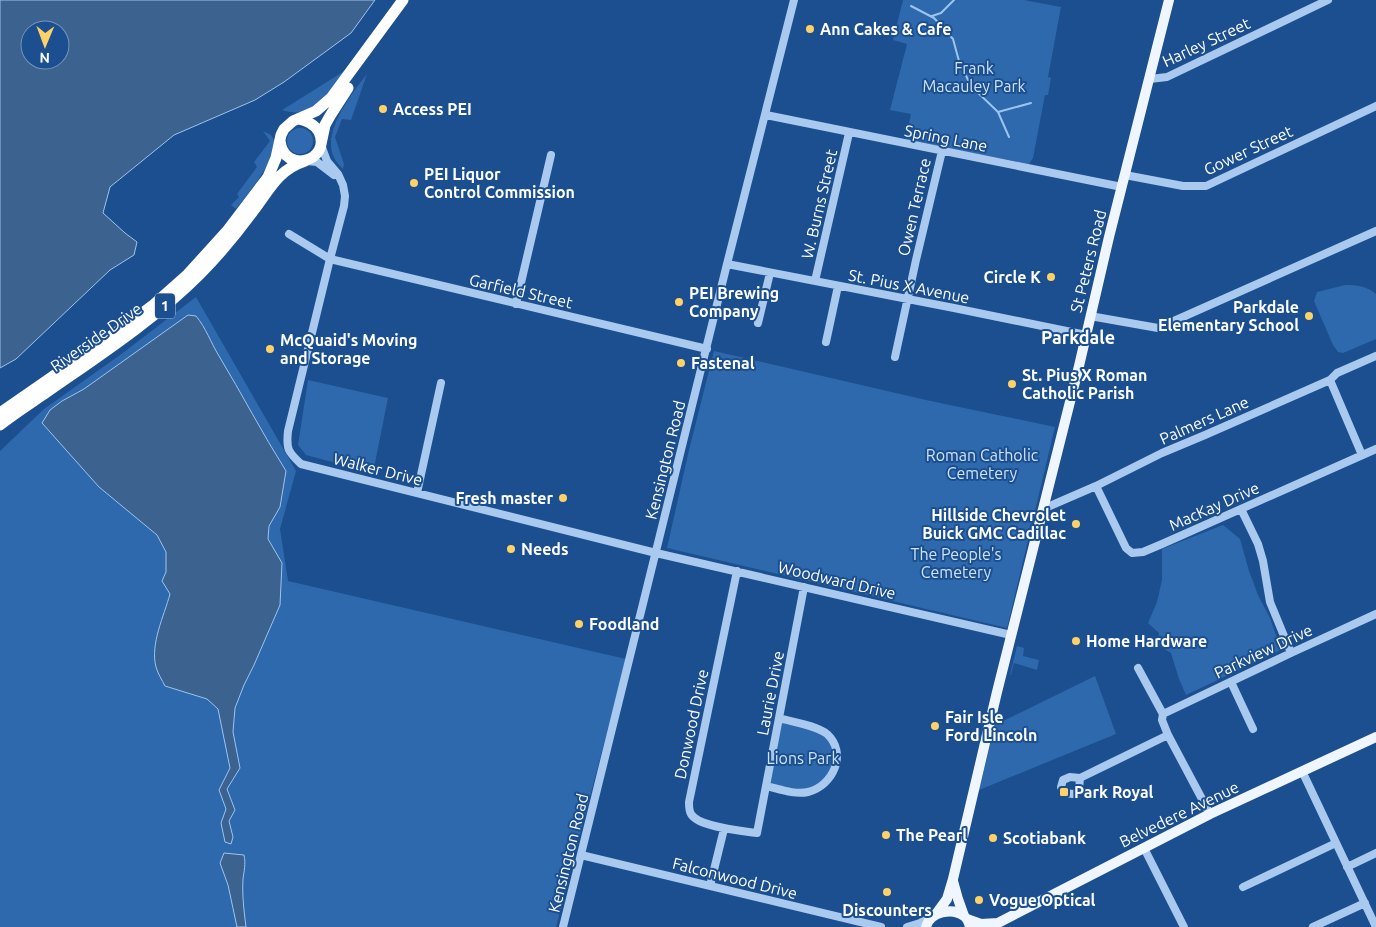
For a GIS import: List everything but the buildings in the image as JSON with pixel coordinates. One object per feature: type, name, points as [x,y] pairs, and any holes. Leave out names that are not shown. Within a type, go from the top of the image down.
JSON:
[{"type":"highway","points":[[299,120],[316,111],[331,98],[403,0]]},
{"type":"highway","points":[[320,144],[321,139],[317,129],[305,120],[293,121],[284,129],[280,141],[282,149],[296,161],[304,161],[315,155],[320,144],[325,125],[335,106],[411,0]]},
{"type":"highway","name":"Riverside Drive","points":[[0,413],[124,328],[188,274],[228,231],[268,177],[276,158],[280,141]]},
{"type":"highway","name":"Riverside Drive","points":[[0,425],[104,353],[156,314],[213,260],[279,176],[295,164],[304,161]]},
{"type":"main road","name":"St Peters Road","points":[[931,920],[947,899],[953,879],[1011,635],[1169,0]]},
{"type":"main road","name":"Belvedere Avenue","points":[[931,920],[948,912],[960,914],[967,921],[996,925],[1210,814],[1376,737]]},
{"type":"main road","name":"St Peters Road","points":[[953,879],[958,899],[967,921]]},
{"type":"street","name":"Kensington Road","points":[[563,927],[794,0]]},
{"type":"street","name":"Harley Street","points":[[1150,79],[1167,77],[1328,0]]},
{"type":"street","name":"Gower Street","points":[[1125,175],[1183,186],[1206,186],[1376,106]]},
{"type":"street","name":"Spring Lane","points":[[766,116],[1122,187]]},
{"type":"street","name":"W. Burns Street","points":[[815,281],[849,132]]},
{"type":"street","points":[[320,144],[327,160],[338,174],[345,196],[330,259]]},
{"type":"street","name":"Owen Terrace","points":[[895,357],[942,151]]},
{"type":"street","points":[[516,304],[551,155]]},
{"type":"street","points":[[304,161],[312,160],[317,162],[335,176],[341,186],[342,214]]},
{"type":"street","points":[[1090,316],[1158,328],[1376,231]]},
{"type":"street","name":"Garfield Street","points":[[288,234],[330,259],[707,349]]},
{"type":"street","name":"Walker Drive","points":[[330,259],[286,444],[292,455],[301,464],[656,553]]},
{"type":"street","name":"St. Pius X Avenue","points":[[728,264],[1086,335]]},
{"type":"street","points":[[758,324],[770,273]]},
{"type":"street","points":[[826,342],[838,286]]},
{"type":"street","name":"Palmers Lane","points":[[1043,508],[1096,486],[1162,453],[1330,380],[1337,373],[1376,356]]},
{"type":"street","points":[[1330,380],[1362,456]]},
{"type":"street","points":[[417,493],[441,383]]},
{"type":"street","name":"MacKay Drive","points":[[1096,486],[1126,548],[1132,553],[1143,552],[1376,449]]},
{"type":"street","points":[[1241,509],[1258,544],[1270,602],[1291,653]]},
{"type":"street","name":"Woodward Drive","points":[[656,553],[1011,635]]},
{"type":"street","name":"Donwood Drive","points":[[737,571],[689,809],[691,815],[702,822],[724,828],[757,833]]},
{"type":"street","name":"Laurie Drive","points":[[757,833],[804,587]]},
{"type":"street","name":"Parkview Drive","points":[[1163,714],[1376,614]]},
{"type":"street","points":[[1138,668],[1163,714],[1162,720],[1168,736],[1210,814]]},
{"type":"street","points":[[1231,682],[1253,729]]},
{"type":"street","points":[[766,786],[785,791],[806,792],[818,789],[831,777],[837,758],[836,748],[826,734],[817,729],[779,718]]},
{"type":"street","points":[[1080,778],[1168,736]]},
{"type":"street","points":[[1302,771],[1376,927]]},
{"type":"street","points":[[710,886],[724,828]]},
{"type":"street","points":[[1243,888],[1336,843]]},
{"type":"street","points":[[1144,848],[1184,927]]},
{"type":"street","points":[[1347,867],[1376,853]]},
{"type":"street","name":"Falconwood Drive","points":[[581,855],[881,927]]},
{"type":"street","points":[[1313,927],[1365,903]]},
{"type":"street","points":[[906,927],[931,920]]},
{"type":"green space","name":"Frank Macauley Park","points":[[903,0],[1024,0],[1061,7],[1048,77],[1051,78],[1048,95],[1045,95],[1033,158],[1029,164],[905,140],[911,114],[890,110],[907,44],[893,40]]},
{"type":"green space","points":[[346,70],[327,95],[312,108],[294,112],[282,110]]},
{"type":"green space","points":[[367,74],[351,120],[342,119],[335,137],[344,164],[343,169],[336,161],[331,148],[334,127],[343,108]]},
{"type":"green space","points":[[300,128],[309,132],[313,141],[309,150],[300,154],[291,150],[287,141],[291,132]]},
{"type":"green space","points":[[263,131],[273,138],[272,154],[261,175],[236,209],[231,205],[239,197],[237,194],[257,167],[254,162],[270,141]]},
{"type":"green space","points":[[1345,285],[1362,286],[1376,294],[1376,339],[1343,353],[1338,352],[1333,345],[1314,301],[1317,292]]},
{"type":"green space","points":[[196,297],[296,471],[280,529],[288,581],[626,659],[556,927],[0,927],[0,451],[44,409],[120,355]]},
{"type":"green space","points":[[714,351],[926,400],[1055,427],[1007,628],[667,548]]},
{"type":"green space","points":[[308,380],[388,398],[373,473],[306,455],[298,445]]},
{"type":"green space","points":[[1223,525],[1240,539],[1249,571],[1258,595],[1270,618],[1281,650],[1186,695],[1171,653],[1158,645],[1159,633],[1148,623],[1157,602],[1162,580],[1162,549]]},
{"type":"green space","points":[[1017,646],[1024,648],[1023,656],[1039,660],[1037,670],[1014,663],[1010,675]]},
{"type":"green space","points":[[1095,676],[1116,734],[979,790],[995,725]]},
{"type":"green space","name":"Lions Park","points":[[781,722],[815,732],[825,738],[831,745],[833,760],[831,768],[822,781],[815,786],[798,790],[769,784]]},
{"type":"shaded area","points":[[0,0],[375,0],[351,33],[284,82],[255,100],[174,135],[110,187],[103,213],[137,242],[134,255],[110,270],[16,359],[0,368]]},
{"type":"shaded area","points":[[188,315],[196,316],[203,325],[216,351],[286,471],[280,507],[269,526],[268,539],[282,563],[280,605],[235,708],[233,732],[240,768],[227,789],[235,810],[229,821],[233,837],[231,844],[225,842],[221,823],[226,809],[219,790],[230,768],[218,709],[207,699],[165,686],[156,667],[156,640],[170,594],[162,581],[166,572],[166,552],[157,535],[99,487],[42,423],[50,410],[62,401],[84,389]]},
{"type":"shaded area","points":[[224,853],[244,855],[243,891],[246,927],[237,927],[228,885],[220,863]]},
{"type":"waterway","points":[[932,16],[941,13],[954,0]]},
{"type":"waterway","points":[[911,6],[934,18],[953,39],[959,61],[971,86],[998,112],[1031,103]]},
{"type":"waterway","points":[[998,112],[1009,137]]},
{"type":"place","name":"Ann Cakes & Cafe","points":[[810,29]]},
{"type":"place","name":"Access PEI","points":[[383,109]]},
{"type":"place","name":"PEI Liquor Control Commission","points":[[414,183]]},
{"type":"place","name":"Circle K","points":[[1051,277]]},
{"type":"place","name":"PEI Brewing Company","points":[[679,302]]},
{"type":"place","name":"Parkdale Elementary School","points":[[1309,316]]},
{"type":"place","name":"McQuaid's Moving and Storage","points":[[270,349]]},
{"type":"place","name":"Fastenal","points":[[681,363]]},
{"type":"place","name":"St. Pius X Roman Catholic Parish","points":[[1012,384]]},
{"type":"place","name":"Fresh master","points":[[563,498]]},
{"type":"place","name":"Hillside Chevrolet Buick GMC Cadillac","points":[[1076,524]]},
{"type":"place","name":"Needs","points":[[511,549]]},
{"type":"place","name":"Foodland","points":[[579,624]]},
{"type":"place","name":"Home Hardware","points":[[1076,641]]},
{"type":"place","name":"Fair Isle Ford Lincoln","points":[[935,726]]},
{"type":"place","name":"Park Royal","points":[[1064,792]]},
{"type":"place","name":"The Pearl","points":[[886,835]]},
{"type":"place","name":"Scotiabank","points":[[993,838]]},
{"type":"place","name":"Discounters","points":[[887,892]]},
{"type":"place","name":"Vogue Optical","points":[[979,900]]},
{"type":"district","name":"Parkdale","points":[[1078,338]]},
{"type":"park label","name":"Roman Catholic Cemetery","points":[[982,464]]},
{"type":"park label","name":"The People's Cemetery","points":[[956,563]]}]
